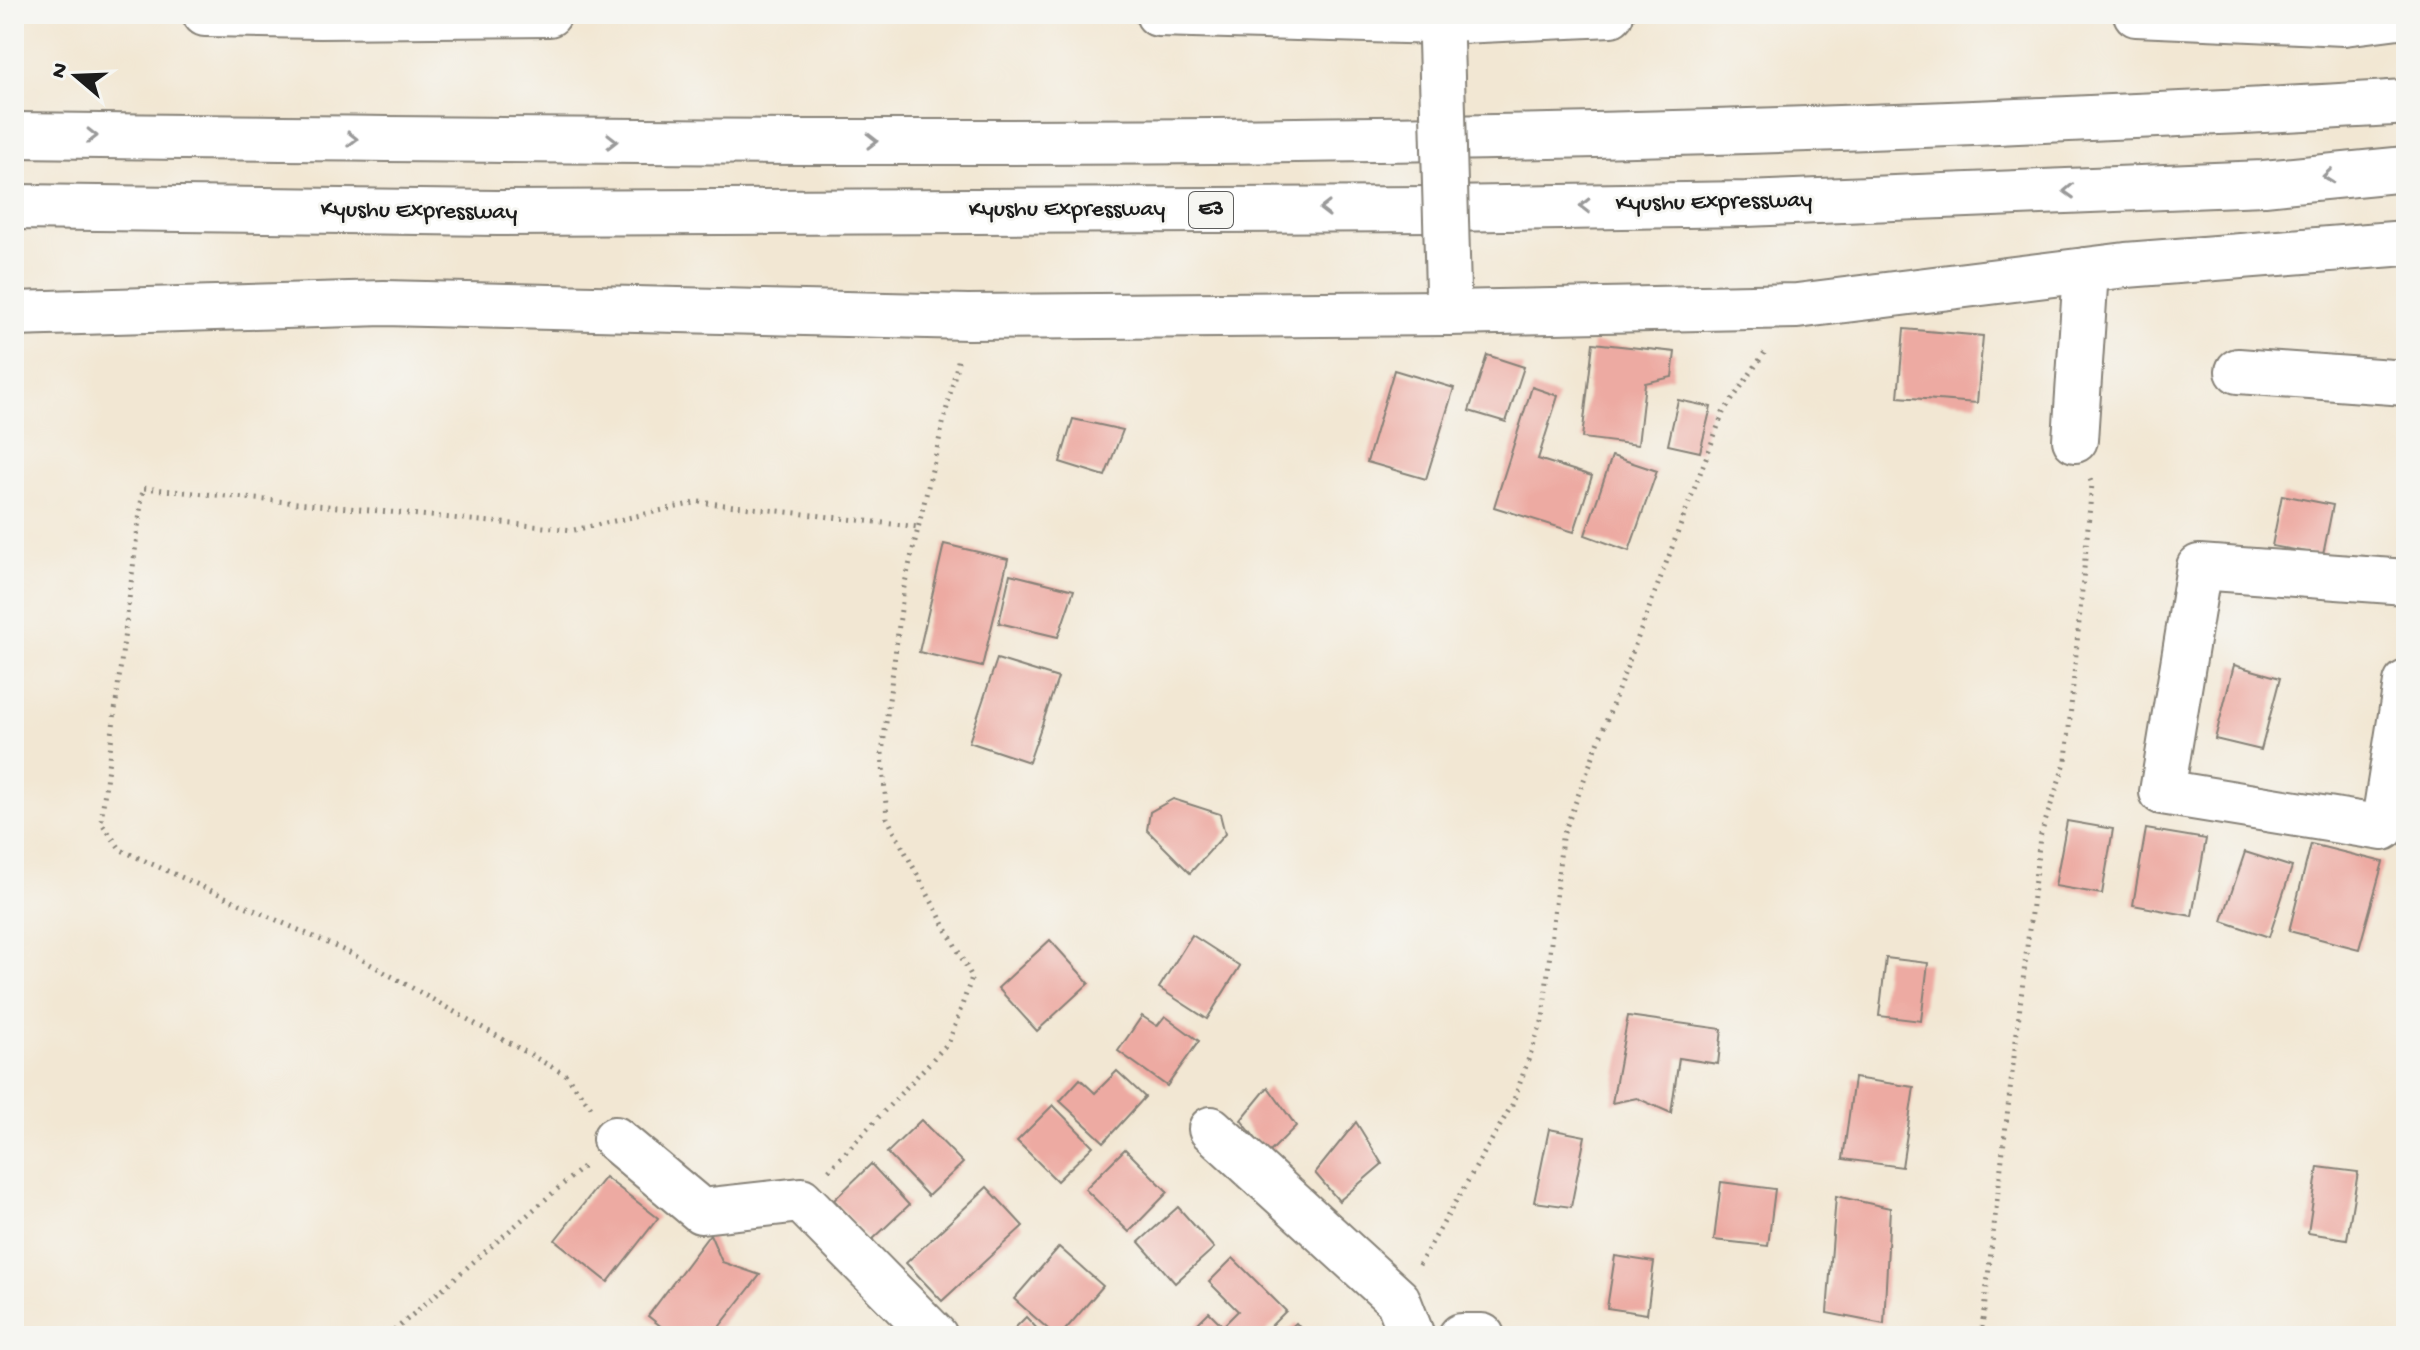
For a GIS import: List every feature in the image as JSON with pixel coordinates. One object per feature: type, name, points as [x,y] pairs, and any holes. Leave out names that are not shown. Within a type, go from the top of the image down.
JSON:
[{"type":"main road","points":[[205,14],[549,14]]},
{"type":"main road","points":[[1158,14],[1440,31],[1611,14]]},
{"type":"main road","points":[[2136,14],[2344,23],[2406,15]]},
{"type":"main road","points":[[1440,31],[1449,302]]},
{"type":"main road","points":[[14,135],[544,142],[1411,140],[1764,132],[2406,102]]},
{"type":"main road","name":"Kyushu Expressway","points":[[14,207],[513,213],[1445,209],[1746,204],[2264,183],[2406,169]]},
{"type":"main road","points":[[14,314],[384,303],[968,317],[1449,302],[1797,306],[2086,270],[2406,243]]},
{"type":"main road","points":[[2075,440],[2086,270]]},
{"type":"main road","points":[[2238,371],[2406,383]]},
{"type":"main road","points":[[2406,582],[2199,567],[2162,792],[2383,828],[2406,683]]},
{"type":"main road","points":[[1211,1129],[1405,1318]]},
{"type":"main road","points":[[615,1139],[701,1211],[801,1200],[935,1336]]},
{"type":"main road","points":[[1461,1336],[1482,1336]]},
{"type":"path","points":[[1405,1318],[1512,1105],[1543,1019],[1562,838],[1723,413],[1797,306]]},
{"type":"path","points":[[801,1200],[949,1042],[972,977],[887,818],[882,753],[904,587],[968,317]]},
{"type":"path","points":[[1981,1336],[2040,837],[2066,760],[2092,484],[2075,440]]},
{"type":"path","points":[[388,1336],[615,1139],[566,1075],[354,955],[121,850],[101,822],[143,488],[574,530],[699,502],[919,527]]},
{"type":"building","points":[[1904,329],[1983,336],[1977,403],[1898,397]]},
{"type":"building","points":[[1593,343],[1675,352],[1672,377],[1645,383],[1638,445],[1582,438]]},
{"type":"building","points":[[1487,355],[1524,367],[1506,422],[1469,411]]},
{"type":"building","points":[[1394,370],[1454,388],[1426,479],[1367,462]]},
{"type":"building","points":[[1532,387],[1558,396],[1538,459],[1592,476],[1574,532],[1494,507]]},
{"type":"building","points":[[1678,400],[1711,407],[1700,452],[1668,445]]},
{"type":"building","points":[[1073,419],[1123,430],[1105,476],[1060,462]]},
{"type":"building","points":[[1612,456],[1657,471],[1629,551],[1585,535]]},
{"type":"building","points":[[2282,495],[2333,505],[2323,555],[2272,546]]},
{"type":"building","points":[[944,544],[1008,559],[982,667],[919,652]]},
{"type":"building","points":[[1010,574],[1074,590],[1058,637],[999,623]]},
{"type":"building","points":[[997,659],[1058,678],[1029,762],[969,742]]},
{"type":"building","points":[[2234,665],[2280,678],[2261,750],[2215,739]]},
{"type":"building","points":[[1173,799],[1220,814],[1225,834],[1190,873],[1147,830],[1150,812]]},
{"type":"building","points":[[2067,821],[2113,829],[2102,894],[2055,886]]},
{"type":"building","points":[[2146,829],[2206,839],[2192,916],[2133,905]]},
{"type":"building","points":[[2311,844],[2383,862],[2359,949],[2289,931]]},
{"type":"building","points":[[2245,852],[2292,867],[2269,937],[2222,921]]},
{"type":"building","points":[[1192,935],[1240,966],[1207,1019],[1159,988]]},
{"type":"building","points":[[1050,940],[1089,983],[1037,1031],[998,988]]},
{"type":"building","points":[[1886,958],[1928,963],[1921,1021],[1879,1016]]},
{"type":"building","points":[[1142,1016],[1157,1026],[1165,1016],[1199,1041],[1167,1086],[1118,1051]]},
{"type":"building","points":[[1628,1016],[1722,1029],[1718,1064],[1679,1058],[1671,1113],[1637,1098],[1612,1103]]},
{"type":"building","points":[[1117,1071],[1145,1097],[1104,1142],[1060,1101],[1080,1079],[1095,1093]]},
{"type":"building","points":[[1854,1078],[1914,1087],[1902,1167],[1843,1159]]},
{"type":"building","points":[[1268,1087],[1296,1126],[1268,1154],[1241,1120]]},
{"type":"building","points":[[1053,1105],[1093,1146],[1057,1181],[1017,1141]]},
{"type":"building","points":[[921,1120],[963,1163],[928,1196],[887,1153]]},
{"type":"building","points":[[1356,1122],[1382,1164],[1339,1201],[1315,1173]]},
{"type":"building","points":[[1549,1129],[1585,1136],[1571,1207],[1534,1202]]},
{"type":"building","points":[[1125,1149],[1168,1192],[1129,1232],[1085,1189]]},
{"type":"building","points":[[871,1164],[909,1205],[871,1241],[834,1200]]},
{"type":"building","points":[[2318,1167],[2358,1172],[2347,1239],[2308,1233]]},
{"type":"building","points":[[605,1177],[658,1218],[608,1282],[555,1240]]},
{"type":"building","points":[[1721,1182],[1775,1189],[1768,1246],[1714,1240]]},
{"type":"building","points":[[987,1187],[1023,1226],[942,1301],[906,1263]]},
{"type":"building","points":[[1836,1196],[1890,1208],[1884,1324],[1827,1313]]},
{"type":"building","points":[[1178,1207],[1214,1248],[1175,1283],[1139,1242]]},
{"type":"building","points":[[710,1234],[722,1262],[760,1275],[712,1336],[673,1336],[648,1316]]},
{"type":"building","points":[[1059,1247],[1103,1286],[1060,1336],[1056,1336],[1014,1299]]},
{"type":"building","points":[[1615,1256],[1654,1262],[1647,1314],[1607,1308]]},
{"type":"building","points":[[1233,1258],[1286,1311],[1261,1336],[1203,1336],[1194,1327],[1209,1312],[1223,1326],[1238,1311],[1209,1282]]},
{"type":"building","points":[[1026,1317],[1044,1336],[1007,1336]]},
{"type":"building","points":[[1296,1323],[1307,1336],[1282,1336]]}]
